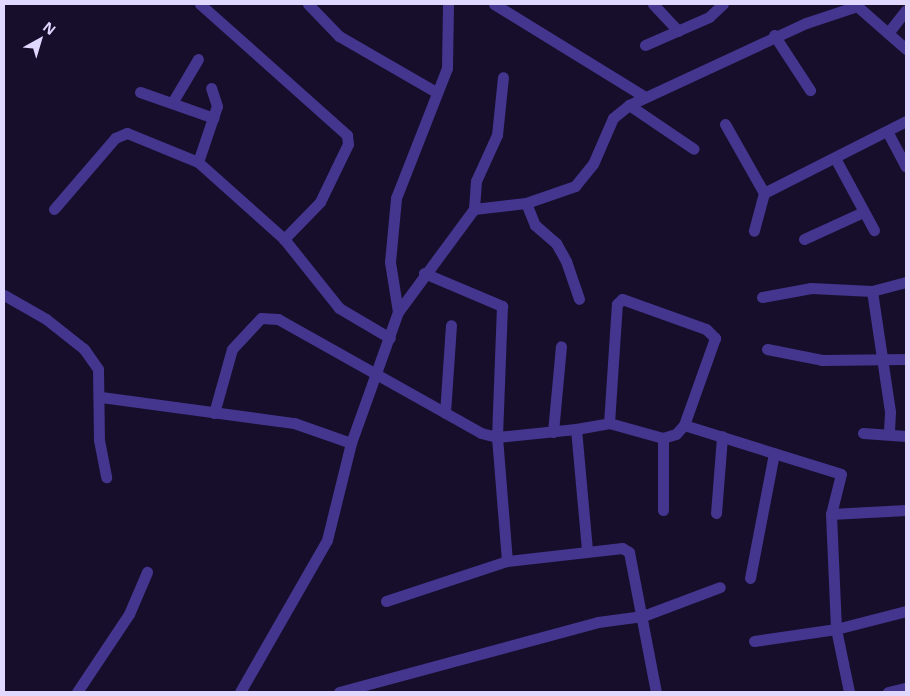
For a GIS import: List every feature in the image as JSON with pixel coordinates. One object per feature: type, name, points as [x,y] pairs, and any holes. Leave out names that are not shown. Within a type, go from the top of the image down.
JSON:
[{"type":"street","points":[[200,4],[347,135],[348,144],[320,202],[284,239]]},
{"type":"street","points":[[308,4],[340,36],[436,92]]},
{"type":"street","points":[[398,312],[390,262],[396,198],[446,68],[448,4]]},
{"type":"street","points":[[494,4],[645,97]]},
{"type":"street","points":[[653,4],[678,31]]},
{"type":"street","points":[[645,45],[709,17],[724,4]]},
{"type":"street","points":[[474,209],[526,203],[575,186],[593,164],[613,118],[645,97],[740,57],[774,35],[856,5],[906,49]]},
{"type":"street","points":[[888,33],[906,10]]},
{"type":"street","points":[[774,35],[810,90]]},
{"type":"street","points":[[172,103],[198,59]]},
{"type":"street","points":[[240,692],[327,540],[351,443],[379,376],[398,312],[424,273],[474,209],[476,181],[496,136],[504,77]]},
{"type":"street","points":[[198,162],[217,106],[211,88]]},
{"type":"street","points":[[140,92],[214,118]]},
{"type":"street","points":[[629,106],[694,149]]},
{"type":"street","points":[[764,193],[888,133],[906,121]]},
{"type":"street","points":[[725,124],[764,193],[754,230]]},
{"type":"street","points":[[888,133],[906,167]]},
{"type":"street","points":[[54,209],[121,134],[198,162],[284,239],[339,308],[390,338]]},
{"type":"street","points":[[835,158],[874,230]]},
{"type":"street","points":[[526,203],[535,224],[556,243],[566,261],[580,299]]},
{"type":"street","points":[[804,239],[863,212]]},
{"type":"street","points":[[424,273],[502,306],[497,437],[507,561]]},
{"type":"street","points":[[762,297],[811,288],[872,291],[906,282]]},
{"type":"street","points":[[872,291],[882,361],[889,434]]},
{"type":"street","points":[[4,295],[46,319],[84,349],[98,368],[101,397],[99,440],[106,477]]},
{"type":"street","points":[[214,413],[232,349],[261,318],[278,319],[445,413],[497,437],[553,432],[609,423],[663,438],[676,434],[684,425],[715,338],[706,329],[622,299],[617,304],[609,423]]},
{"type":"street","points":[[445,413],[451,325]]},
{"type":"street","points":[[553,432],[561,346]]},
{"type":"street","points":[[767,349],[822,360],[882,361],[906,359]]},
{"type":"street","points":[[101,397],[294,423],[351,443]]},
{"type":"street","points":[[684,425],[841,474],[831,514],[836,630],[849,692]]},
{"type":"street","points":[[576,429],[587,551]]},
{"type":"street","points":[[863,433],[906,436]]},
{"type":"street","points":[[716,513],[722,436]]},
{"type":"street","points":[[663,438],[663,510]]},
{"type":"street","points":[[750,578],[774,453]]},
{"type":"street","points":[[831,514],[906,510]]},
{"type":"street","points":[[386,601],[507,561],[622,548],[629,552],[643,616],[652,692]]},
{"type":"street","points":[[77,692],[129,614],[147,572]]},
{"type":"street","points":[[339,692],[598,622],[643,616],[720,587]]},
{"type":"street","points":[[754,641],[836,630],[906,611]]},
{"type":"street","points":[[888,692],[906,688]]}]
